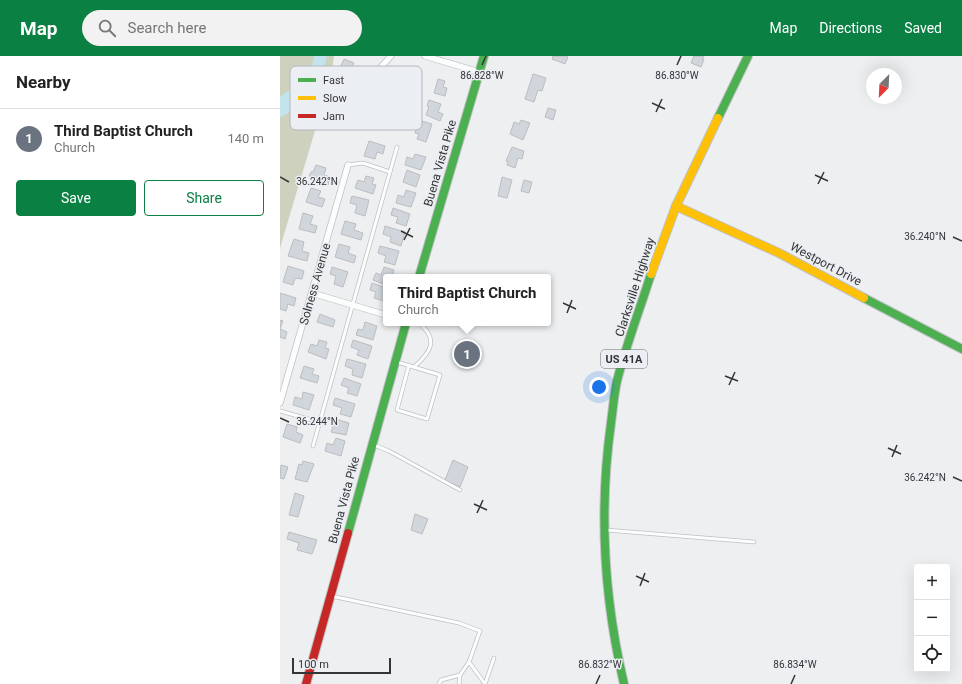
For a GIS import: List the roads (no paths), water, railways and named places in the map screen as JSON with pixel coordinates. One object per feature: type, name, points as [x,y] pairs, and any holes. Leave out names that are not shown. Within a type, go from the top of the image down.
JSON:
[{"type":"main road","name":"Buena Vista Pike","points":[[420,274],[484,56]]},
{"type":"main road","name":"Clarksville Highway","points":[[624,684],[618,659],[607,579],[604,530],[607,451],[617,382],[658,253],[676,206],[748,56]]},
{"type":"main road","name":"Westport Drive","points":[[676,206],[779,253],[962,349]]},
{"type":"main road","name":"Buena Vista Pike","points":[[306,684],[405,326]]},
{"type":"street","points":[[381,66],[391,56]]},
{"type":"street","points":[[425,56],[479,72]]},
{"type":"street","name":"Solness Avenue","points":[[280,402],[348,165]]},
{"type":"street","points":[[312,293],[383,314]]},
{"type":"lane","points":[[313,446],[397,147]]},
{"type":"lane","points":[[348,165],[363,163],[390,172]]},
{"type":"lane","points":[[414,367],[426,355],[431,344],[430,335],[422,326]]},
{"type":"lane","points":[[395,361],[409,365],[440,375],[427,419],[397,410],[409,365]]},
{"type":"lane","points":[[280,411],[319,422]]},
{"type":"lane","points":[[372,445],[389,451],[460,490]]},
{"type":"lane","points":[[604,530],[754,542]]},
{"type":"lane","points":[[331,596],[459,623],[480,631],[469,662],[460,675],[459,684]]},
{"type":"lane","points":[[485,684],[494,658]]},
{"type":"lane","points":[[469,662],[485,684]]},
{"type":"lane","points":[[439,684],[441,680],[460,675]]},
{"type":"water","points":[[314,56],[327,56],[325,66],[312,66]]},
{"type":"water","points":[[290,89],[290,112],[280,117],[280,97]]},
{"type":"place","name":"Third Baptist Church","points":[[467,354]]}]
